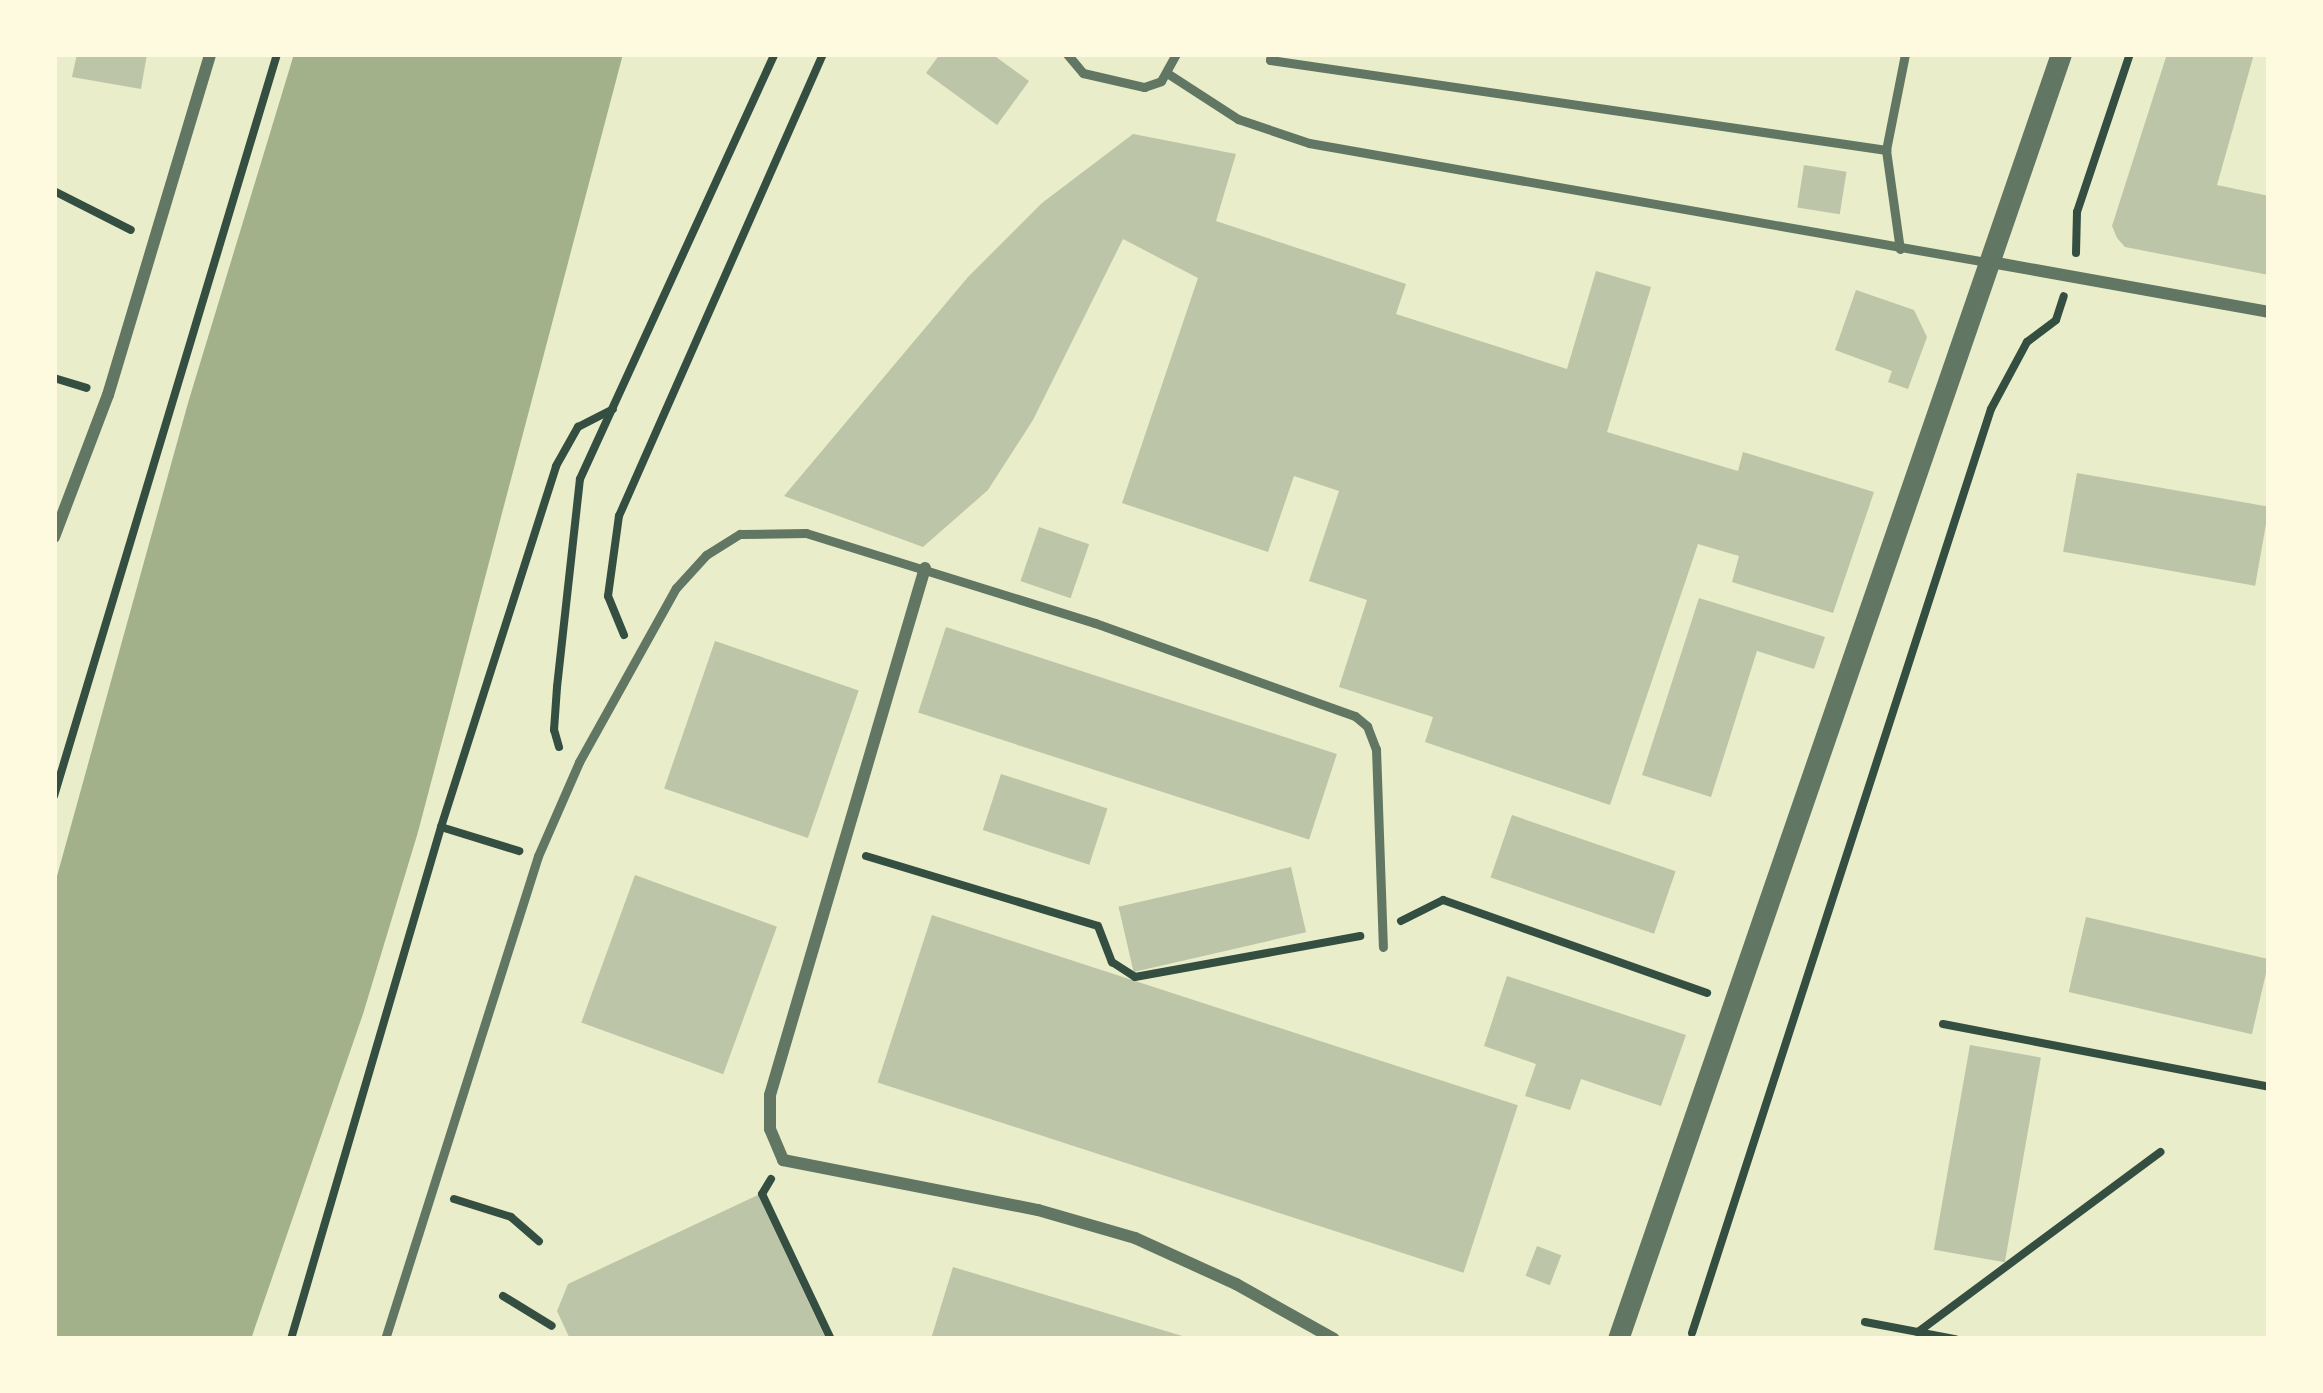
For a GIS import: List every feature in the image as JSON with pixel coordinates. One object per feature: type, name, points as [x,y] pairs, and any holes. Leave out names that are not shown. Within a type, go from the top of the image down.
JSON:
[{"type":"street","points":[[54,537],[108,395],[210,54]]},
{"type":"street","points":[[1618,1339],[2061,54]]},
{"type":"street","points":[[1991,262],[2269,312]]},
{"type":"street","points":[[925,568],[770,1094],[770,1129],[783,1160],[1038,1210],[1135,1238],[1236,1284],[1334,1339]]},
{"type":"lane","points":[[1067,54],[1083,73],[1144,87],[1167,74],[1176,54]]},
{"type":"lane","points":[[1271,54],[1270,60],[1886,150]]},
{"type":"lane","points":[[1900,248],[1886,150],[1905,54]]},
{"type":"lane","points":[[1167,74],[1238,119],[1310,143],[1991,262]]},
{"type":"lane","points":[[385,1339],[436,1193],[538,856],[570,783],[634,658],[690,570],[722,542],[740,534],[806,533],[925,568],[1355,716],[1367,726],[1376,749],[1383,946]]},
{"type":"path","points":[[54,796],[277,54]]},
{"type":"path","points":[[570,783],[554,730],[580,479],[775,54]]},
{"type":"path","points":[[634,658],[608,596],[619,516],[824,54]]},
{"type":"path","points":[[1692,1333],[1991,409],[2026,342],[2056,320],[2081,237],[2078,212],[2130,54]]},
{"type":"path","points":[[54,191],[154,241]]},
{"type":"path","points":[[291,1339],[441,827],[556,466],[578,427],[613,409]]},
{"type":"path","points":[[441,827],[538,856]]},
{"type":"path","points":[[842,849],[1098,926],[1112,962],[1135,977],[1383,932],[1443,900],[1707,993]]},
{"type":"path","points":[[1943,1024],[2269,1087]]},
{"type":"path","points":[[1918,1332],[2160,1152]]},
{"type":"path","points":[[436,1193],[511,1216],[539,1241]]},
{"type":"path","points":[[762,1194],[831,1339]]},
{"type":"path","points":[[503,1296],[552,1326]]},
{"type":"path","points":[[1865,1322],[1955,1339]]},
{"type":"shaded area","points":[[294,54],[623,54],[418,832],[363,1014],[251,1339],[54,1339],[54,887],[188,403]]},
{"type":"building","points":[[77,54],[147,54],[141,89],[72,77]]},
{"type":"building","points":[[940,54],[992,54],[1029,81],[997,125],[926,73]]},
{"type":"building","points":[[2167,54],[2254,54],[2217,185],[2269,196],[2269,275],[2125,247],[2117,238],[2112,226]]},
{"type":"building","points":[[1133,134],[1236,154],[1216,221],[1406,284],[1396,314],[1567,369],[1596,271],[1651,287],[1607,432],[1738,471],[1743,452],[1874,492],[1833,613],[1732,582],[1739,556],[1698,544],[1610,805],[1425,742],[1433,717],[1339,687],[1367,600],[1309,581],[1339,491],[1294,476],[1268,552],[1122,503],[1198,278],[1123,239],[1033,420],[988,490],[923,547],[784,496],[968,277],[1042,203]]},
{"type":"building","points":[[1804,165],[1846,172],[1840,214],[1797,207]]},
{"type":"building","points":[[1856,290],[1914,310],[1927,337],[1908,389],[1888,382],[1892,371],[1835,350]]},
{"type":"building","points":[[2077,473],[2269,507],[2255,586],[2063,552]]},
{"type":"building","points":[[1039,527],[1089,544],[1071,598],[1020,581]]},
{"type":"building","points":[[1699,598],[1825,637],[1814,669],[1757,651],[1711,797],[1642,775]]},
{"type":"building","points":[[946,627],[1337,754],[1309,840],[918,713]]},
{"type":"building","points":[[715,641],[859,690],[808,838],[664,789]]},
{"type":"building","points":[[1001,774],[1108,809],[1089,865],[983,830]]},
{"type":"building","points":[[1512,815],[1676,871],[1654,934],[1491,877]]},
{"type":"building","points":[[1291,867],[1306,932],[1134,972],[1119,907]]},
{"type":"building","points":[[635,875],[777,927],[723,1074],[581,1023]]},
{"type":"building","points":[[932,915],[1518,1105],[1463,1273],[878,1082]]},
{"type":"building","points":[[2086,917],[2269,959],[2252,1034],[2069,992]]},
{"type":"building","points":[[1507,976],[1686,1035],[1661,1106],[1581,1079],[1570,1110],[1525,1096],[1536,1064],[1484,1046]]},
{"type":"building","points":[[1970,1045],[2041,1058],[2005,1262],[1934,1250]]},
{"type":"building","points":[[758,1195],[826,1339],[570,1339],[557,1311],[568,1284]]},
{"type":"building","points":[[1537,1246],[1561,1255],[1550,1285],[1526,1276]]},
{"type":"building","points":[[953,1267],[1189,1338],[1189,1339],[931,1339]]}]
